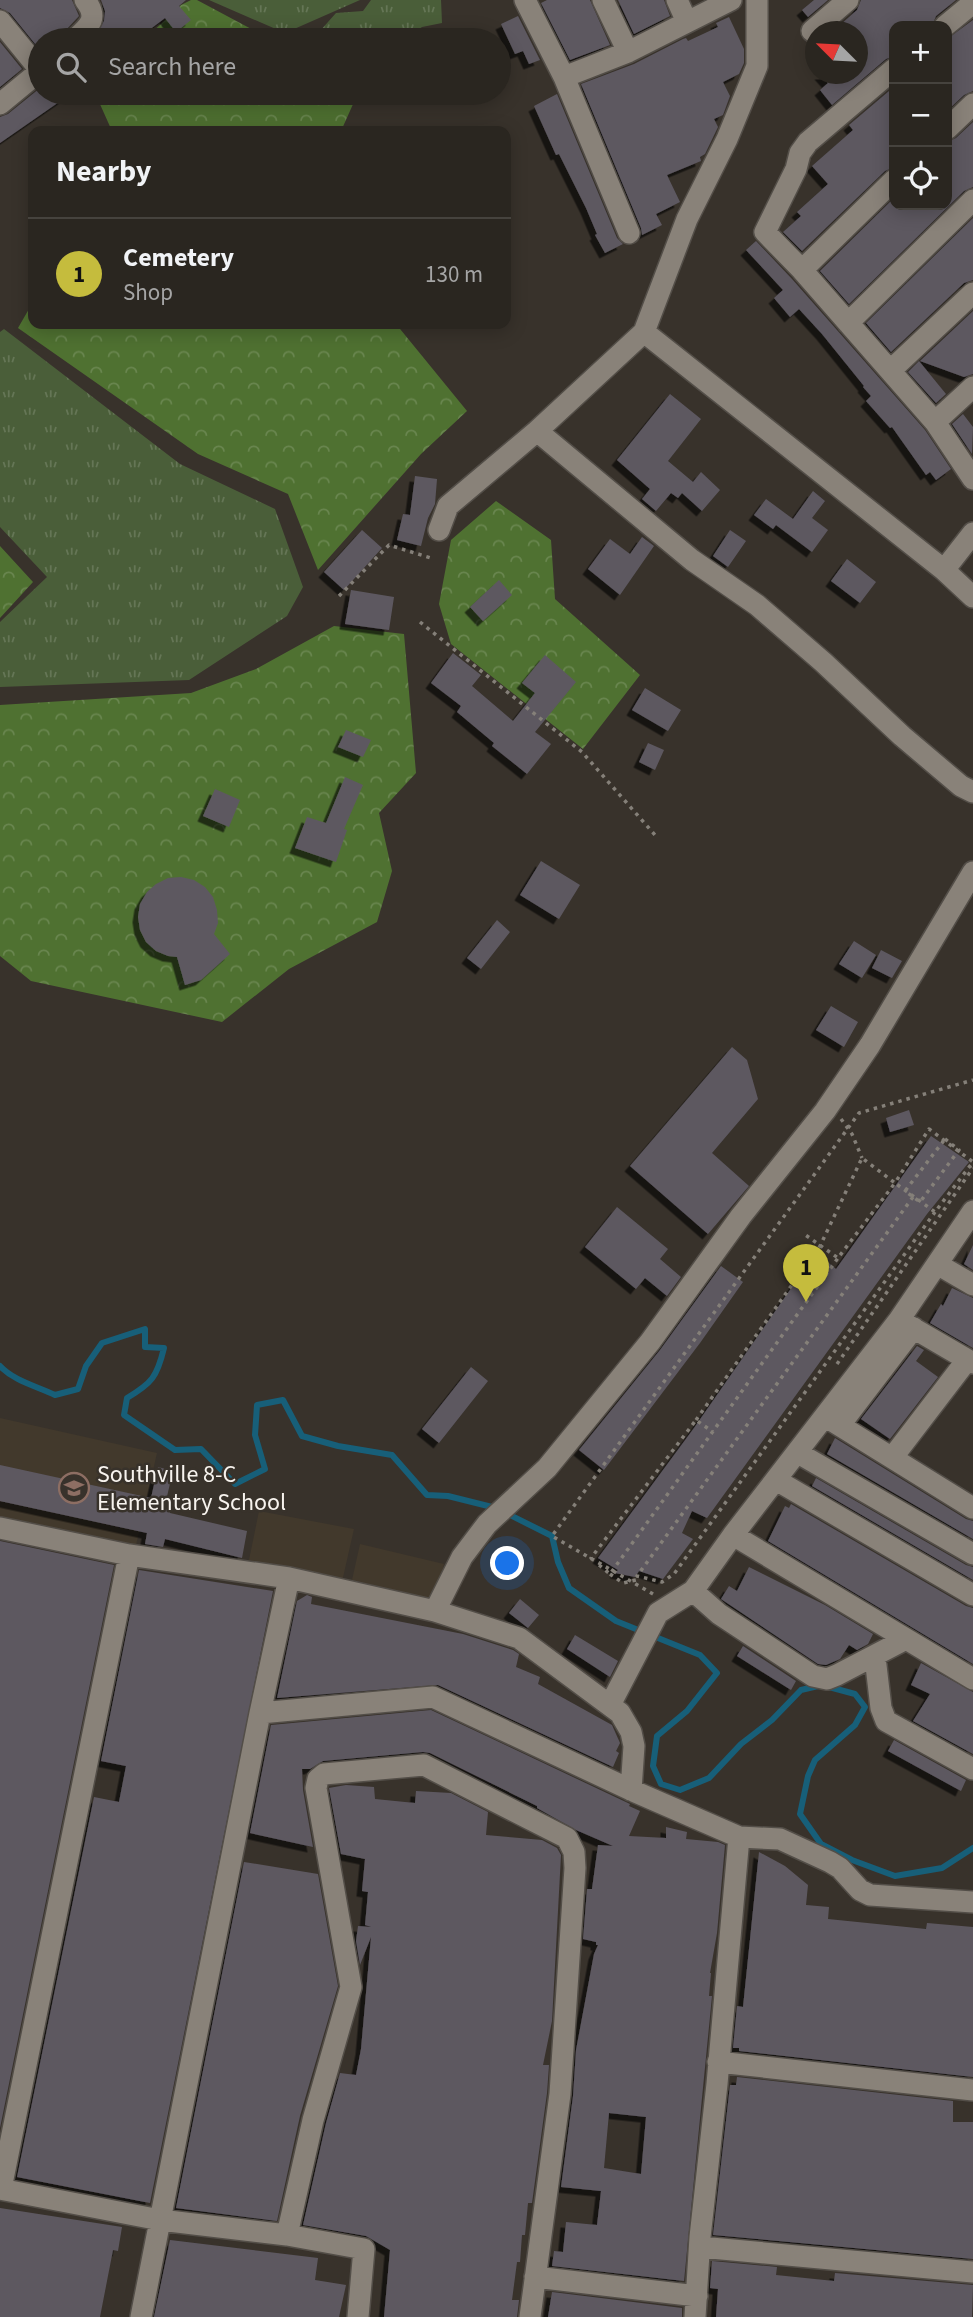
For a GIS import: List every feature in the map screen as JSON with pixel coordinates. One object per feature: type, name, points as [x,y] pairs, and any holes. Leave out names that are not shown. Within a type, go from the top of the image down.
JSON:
[{"type":"street","points":[[85,0],[92,8],[93,18],[87,28]]},
{"type":"street","points":[[525,0],[564,77],[629,233]]},
{"type":"street","points":[[603,0],[628,52]]},
{"type":"street","points":[[677,0],[694,12]]},
{"type":"street","points":[[564,77],[628,52],[694,12],[731,0]]},
{"type":"street","points":[[439,530],[448,506],[537,431],[644,331],[687,219],[727,139],[757,66],[757,0]]},
{"type":"street","points":[[823,21],[848,0]]},
{"type":"street","points":[[951,21],[973,2]]},
{"type":"street","points":[[0,21],[28,55]]},
{"type":"street","points":[[889,73],[808,142],[800,153],[796,169],[765,232],[802,270],[935,422],[973,479]]},
{"type":"street","points":[[0,104],[28,80]]},
{"type":"street","points":[[952,124],[973,103]]},
{"type":"street","points":[[802,270],[889,185]]},
{"type":"street","points":[[848,323],[973,200]]},
{"type":"street","points":[[891,370],[973,293]]},
{"type":"street","points":[[644,331],[944,570],[973,597]]},
{"type":"street","points":[[935,422],[973,387]]},
{"type":"street","points":[[537,431],[692,560],[757,605],[902,736],[961,786],[973,792]]},
{"type":"street","points":[[944,570],[973,533]]},
{"type":"street","points":[[435,1611],[462,1558],[487,1524],[547,1468],[650,1342],[741,1216],[829,1104],[870,1045],[973,872]]},
{"type":"street","points":[[610,1704],[664,1608],[693,1591],[798,1453],[833,1421],[906,1324],[937,1264],[973,1211]]},
{"type":"street","points":[[937,1264],[973,1284]]},
{"type":"street","points":[[892,1458],[970,1362],[906,1324]]},
{"type":"street","points":[[833,1421],[973,1508]]},
{"type":"street","points":[[798,1453],[973,1553]]},
{"type":"street","points":[[776,1480],[973,1595]]},
{"type":"street","points":[[0,1528],[129,1555],[289,1578],[435,1611],[519,1638],[620,1713],[631,1732],[634,1746],[631,1790]]},
{"type":"street","points":[[733,1535],[973,1679]]},
{"type":"street","points":[[129,1555],[1,2189],[160,2220],[287,2235],[364,2249],[358,2317]]},
{"type":"street","points":[[141,2317],[289,1578]]},
{"type":"street","points":[[693,1591],[719,1614],[813,1676],[827,1679],[906,1639]]},
{"type":"street","points":[[875,1657],[881,1708],[886,1721],[973,1769]]},
{"type":"street","points":[[260,1713],[433,1697],[631,1790],[739,1837],[780,1839],[831,1862],[841,1868],[860,1890],[870,1895],[973,1902]]},
{"type":"street","points":[[287,2235],[313,2120],[351,1987],[316,1788],[318,1779],[324,1774],[424,1765],[567,1838],[574,1852],[559,2094],[530,2317]]},
{"type":"street","points":[[535,2277],[696,2307],[739,1837]]},
{"type":"street","points":[[718,2062],[973,2090]]},
{"type":"street","points":[[700,2248],[973,2272]]},
{"type":"path","points":[[339,596],[389,545],[431,558]]},
{"type":"path","points":[[420,622],[582,752],[654,835]]},
{"type":"path","points":[[664,1608],[552,1536],[859,1113],[973,1080]]},
{"type":"path","points":[[829,1104],[852,1133],[862,1158],[935,1212]]},
{"type":"path","points":[[610,1574],[895,1183],[929,1129],[973,1162],[674,1574],[662,1582],[637,1576],[913,1197]]},
{"type":"path","points":[[905,1191],[945,1139]]},
{"type":"path","points":[[920,1202],[959,1150]]},
{"type":"path","points":[[644,1578],[623,1583],[591,1558],[696,1420],[821,1246],[862,1158]]},
{"type":"path","points":[[830,1374],[973,1168]]},
{"type":"path","points":[[804,1234],[838,1258]]},
{"type":"path","points":[[794,1282],[812,1294]]},
{"type":"path","points":[[696,1420],[713,1432]]},
{"type":"shaded area","name":"Southville 8-C Elementary School","points":[[0,1418],[157,1453],[134,1554],[0,1524]]},
{"type":"shaded area","points":[[259,1511],[354,1529],[342,1582],[249,1560]]},
{"type":"shaded area","points":[[360,1544],[444,1564],[436,1600],[352,1580]]},
{"type":"green space","points":[[197,0],[250,28],[157,28],[181,5]]},
{"type":"green space","points":[[209,0],[360,0],[296,28],[273,28]]},
{"type":"green space","points":[[371,0],[441,0],[442,23],[421,28],[323,28],[336,13],[363,11]]},
{"type":"green space","points":[[100,105],[353,105],[343,126],[110,126]]},
{"type":"green space","points":[[28,311],[28,329],[400,329],[467,411],[421,454],[318,570],[288,494],[198,454],[18,328]]},
{"type":"green space","points":[[4,329],[180,464],[275,509],[303,587],[287,616],[189,680],[0,687],[0,622],[47,577],[0,527],[0,332]]},
{"type":"green space","points":[[496,501],[551,540],[555,599],[640,675],[583,749],[451,644],[439,604],[451,540]]},
{"type":"green space","points":[[0,546],[33,582],[0,618]]},
{"type":"green space","points":[[334,626],[404,634],[416,773],[379,813],[392,871],[377,922],[289,969],[222,1022],[31,981],[0,956],[0,705],[191,693],[256,669]]},
{"type":"building","points":[[0,0],[72,0],[79,16],[68,28],[28,28],[28,35],[10,13],[0,8]]},
{"type":"building","points":[[101,0],[186,0],[179,6],[191,20],[181,28],[173,28],[165,18],[152,28],[100,28],[105,11]]},
{"type":"building","points":[[547,0],[590,0],[610,45],[570,60],[541,3]]},
{"type":"building","points":[[618,0],[664,0],[670,16],[634,34]]},
{"type":"building","points":[[814,0],[828,0],[808,17],[802,10]]},
{"type":"building","points":[[861,0],[956,0],[936,16],[934,21],[889,21],[889,58],[868,74],[868,21],[844,21],[857,10]]},
{"type":"building","points":[[518,16],[540,60],[529,64],[523,51],[515,54],[511,45],[511,28],[503,28],[501,24]]},
{"type":"building","points":[[729,17],[744,49],[744,63],[739,74],[723,82],[730,96],[723,115],[714,119],[718,127],[705,154],[700,157],[701,161],[667,175],[680,202],[656,214],[662,225],[642,235],[581,84],[634,64],[683,39],[688,41],[718,27],[716,23]]},
{"type":"building","points":[[973,20],[973,91],[952,106],[952,84],[952,35]]},
{"type":"building","points":[[0,42],[22,69],[0,87]]},
{"type":"building","points":[[827,84],[857,84],[832,105],[820,90]]},
{"type":"building","points":[[889,91],[889,169],[802,251],[783,232],[801,216],[797,212],[828,184],[812,166],[853,130],[849,125]]},
{"type":"building","points":[[557,94],[617,238],[623,244],[605,253],[595,235],[597,234],[586,208],[559,154],[556,155],[534,106]]},
{"type":"building","points":[[28,98],[28,105],[55,105],[0,143],[0,117]]},
{"type":"building","points":[[973,122],[973,187],[964,191],[952,203],[952,140]]},
{"type":"building","points":[[889,203],[889,210],[945,210],[849,304],[820,271]]},
{"type":"building","points":[[973,218],[973,280],[964,283],[891,352],[866,323]]},
{"type":"building","points":[[756,241],[925,430],[951,469],[936,480],[930,472],[926,475],[892,427],[890,428],[866,401],[871,396],[822,334],[799,309],[790,317],[774,298],[783,290],[746,250]]},
{"type":"building","points":[[973,311],[973,374],[964,377],[920,361]]},
{"type":"building","points":[[919,361],[946,394],[936,403],[908,372]]},
{"type":"building","points":[[670,394],[701,419],[668,461],[693,482],[701,472],[720,490],[702,511],[682,493],[678,498],[671,493],[656,511],[642,499],[650,489],[617,460]]},
{"type":"building","points":[[963,414],[973,427],[972,454],[952,424]]},
{"type":"building","points":[[415,476],[437,479],[435,504],[428,518],[421,546],[397,540],[403,514],[410,515]]},
{"type":"building","points":[[813,491],[825,501],[812,518],[828,530],[812,552],[776,525],[773,529],[754,515],[766,499],[793,519]]},
{"type":"building","points":[[362,530],[382,548],[344,590],[324,572]]},
{"type":"building","points":[[730,530],[746,541],[728,567],[713,556]]},
{"type":"building","points":[[642,537],[654,546],[620,595],[588,569],[610,539],[630,554]]},
{"type":"building","points":[[847,559],[876,582],[860,603],[831,581]]},
{"type":"building","points":[[499,580],[512,595],[483,621],[470,607]]},
{"type":"building","points":[[351,590],[394,597],[389,630],[345,624]]},
{"type":"building","points":[[453,653],[481,675],[472,686],[513,721],[535,693],[522,683],[545,655],[576,682],[535,732],[551,744],[527,774],[492,746],[494,743],[457,712],[461,706],[431,683]]},
{"type":"building","points":[[645,688],[681,710],[668,731],[632,710]]},
{"type":"building","points":[[346,730],[371,740],[363,757],[338,747]]},
{"type":"building","points":[[648,743],[664,750],[655,770],[639,762]]},
{"type":"building","points":[[345,777],[363,785],[344,829],[347,830],[336,862],[295,848],[307,817],[326,823]]},
{"type":"building","points":[[215,789],[240,800],[229,827],[203,816]]},
{"type":"building","points":[[541,861],[580,885],[559,919],[520,895]]},
{"type":"building","points":[[168,878],[194,880],[205,887],[213,897],[218,923],[214,934],[230,954],[201,980],[185,985],[177,957],[156,951],[146,942],[138,917],[140,904],[147,892]]},
{"type":"building","points":[[497,920],[510,932],[481,969],[467,958]]},
{"type":"building","points":[[854,941],[876,955],[862,978],[839,964]]},
{"type":"building","points":[[881,950],[902,961],[892,978],[872,968]]},
{"type":"building","points":[[831,1006],[858,1022],[844,1047],[816,1030]]},
{"type":"building","points":[[732,1047],[747,1060],[758,1099],[712,1153],[749,1186],[708,1234],[630,1166]]},
{"type":"building","points":[[909,1110],[914,1125],[890,1132],[886,1118]]},
{"type":"building","points":[[931,1136],[969,1162],[927,1214],[707,1518],[692,1511],[682,1533],[693,1539],[663,1579],[639,1571],[635,1577],[615,1573],[618,1570],[598,1558],[694,1428],[792,1287],[817,1253],[836,1269]]},
{"type":"building","points":[[617,1207],[668,1249],[660,1259],[681,1277],[667,1296],[645,1278],[636,1289],[585,1247]]},
{"type":"building","points":[[973,1245],[973,1270],[964,1264]]},
{"type":"building","points":[[721,1266],[743,1282],[604,1470],[579,1450],[660,1350]]},
{"type":"building","points":[[952,1288],[973,1298],[973,1348],[930,1323]]},
{"type":"building","points":[[917,1346],[924,1350],[916,1361],[938,1377],[890,1439],[861,1419]]},
{"type":"building","points":[[471,1367],[488,1381],[439,1443],[422,1429]]},
{"type":"building","points":[[835,1438],[973,1521],[973,1539],[827,1454]]},
{"type":"building","points":[[0,1465],[151,1498],[158,1467],[173,1471],[164,1509],[170,1510],[170,1513],[247,1531],[242,1558],[165,1539],[163,1547],[145,1544],[147,1533],[0,1501]]},
{"type":"building","points":[[816,1478],[973,1567],[973,1580],[812,1486]]},
{"type":"building","points":[[791,1504],[973,1608],[973,1664],[768,1541],[785,1506],[789,1508]]},
{"type":"building","points":[[0,1541],[114,1565],[0,2128]]},
{"type":"building","points":[[749,1567],[825,1605],[873,1634],[868,1644],[857,1650],[849,1645],[840,1659],[826,1665],[818,1664],[721,1599],[729,1586],[737,1591]]},
{"type":"building","points":[[139,1570],[273,1591],[150,2203],[17,2177],[94,1797],[119,1802],[126,1766],[101,1761]]},
{"type":"building","points":[[307,1595],[312,1597],[311,1604],[463,1634],[513,1650],[519,1654],[516,1667],[540,1677],[538,1684],[612,1725],[620,1743],[613,1767],[438,1685],[277,1698],[297,1601]]},
{"type":"building","points":[[520,1599],[539,1615],[528,1628],[509,1613]]},
{"type":"building","points":[[575,1635],[618,1661],[610,1677],[567,1649]]},
{"type":"building","points":[[743,1646],[796,1681],[791,1690],[737,1656]]},
{"type":"building","points":[[921,1663],[973,1692],[973,1754],[913,1721],[930,1694],[911,1685]]},
{"type":"building","points":[[431,1710],[630,1804],[629,1806],[640,1811],[629,1836],[666,1838],[666,1827],[687,1832],[686,1839],[725,1845],[717,1933],[710,1973],[709,1996],[712,1996],[684,2281],[552,2266],[554,2251],[563,2252],[566,2222],[597,2225],[601,2191],[561,2187],[576,2050],[598,1945],[583,1939],[587,1889],[592,1889],[598,1845],[613,1846],[576,1830],[537,1806],[430,1753],[423,1752],[323,1761],[310,1769],[302,1769],[313,1847],[250,1833],[271,1725]],"holes":[[[609,2113],[646,2117],[641,2174],[604,2168]]]},
{"type":"building","points":[[894,1740],[966,1780],[961,1791],[888,1751]]},
{"type":"building","points":[[346,1785],[374,1787],[375,1799],[415,1803],[416,1791],[451,1793],[488,1812],[486,1835],[542,1840],[557,1848],[561,1855],[552,2021],[543,2065],[549,2065],[547,2093],[532,2203],[528,2203],[520,2262],[517,2262],[512,2300],[519,2300],[517,2317],[384,2317],[390,2250],[366,2236],[303,2225],[340,2073],[356,2075],[361,2049],[371,1937],[360,1965],[356,1941],[358,1926],[371,1927],[365,1925],[368,1892],[362,1891],[365,1859],[341,1854],[329,1788]]},
{"type":"building","points":[[759,1852],[785,1866],[808,1885],[806,1905],[829,1907],[828,1919],[926,1929],[927,1923],[973,1927],[973,2077],[739,2051],[739,2048],[733,2048],[737,2006],[743,2007]]},
{"type":"building","points":[[244,1862],[318,1874],[338,1986],[300,2116],[277,2221],[176,2208]]},
{"type":"building","points":[[737,2077],[953,2101],[953,2122],[973,2122],[973,2259],[713,2235],[730,2085],[736,2085]]},
{"type":"building","points":[[0,2208],[122,2227],[118,2251],[113,2250],[100,2317],[0,2317]]},
{"type":"building","points":[[170,2240],[318,2258],[315,2280],[346,2285],[339,2317],[154,2317]]},
{"type":"building","points":[[712,2261],[777,2267],[776,2275],[834,2281],[835,2273],[973,2285],[972,2317],[716,2317],[718,2289],[710,2288]]},
{"type":"building","points":[[552,2292],[682,2308],[682,2317],[548,2317]]},
{"type":"waterway","points":[[0,1366],[19,1379],[55,1395],[78,1389],[86,1366],[102,1343],[145,1329],[145,1347],[164,1348],[152,1378],[127,1398],[124,1415],[175,1450],[201,1449],[235,1484],[265,1469],[255,1435],[257,1405],[283,1400],[302,1436],[338,1446],[392,1455],[427,1495],[448,1496],[496,1508]]},
{"type":"waterway","points":[[506,1513],[552,1536],[558,1562],[569,1588],[616,1621],[700,1655],[717,1673],[687,1711],[657,1736],[653,1766],[661,1784],[680,1790],[709,1778],[741,1744],[772,1720],[801,1690],[818,1686]]},
{"type":"waterway","points":[[829,1687],[855,1694],[865,1707],[855,1725],[815,1760],[808,1776],[800,1814],[821,1844],[852,1860],[895,1876],[942,1868],[973,1848]]},
{"type":"place","name":"Cemetery","points":[[806,1302]]},
{"type":"place","name":"Southville 8-C Elementary School","points":[[74,1488]]}]
